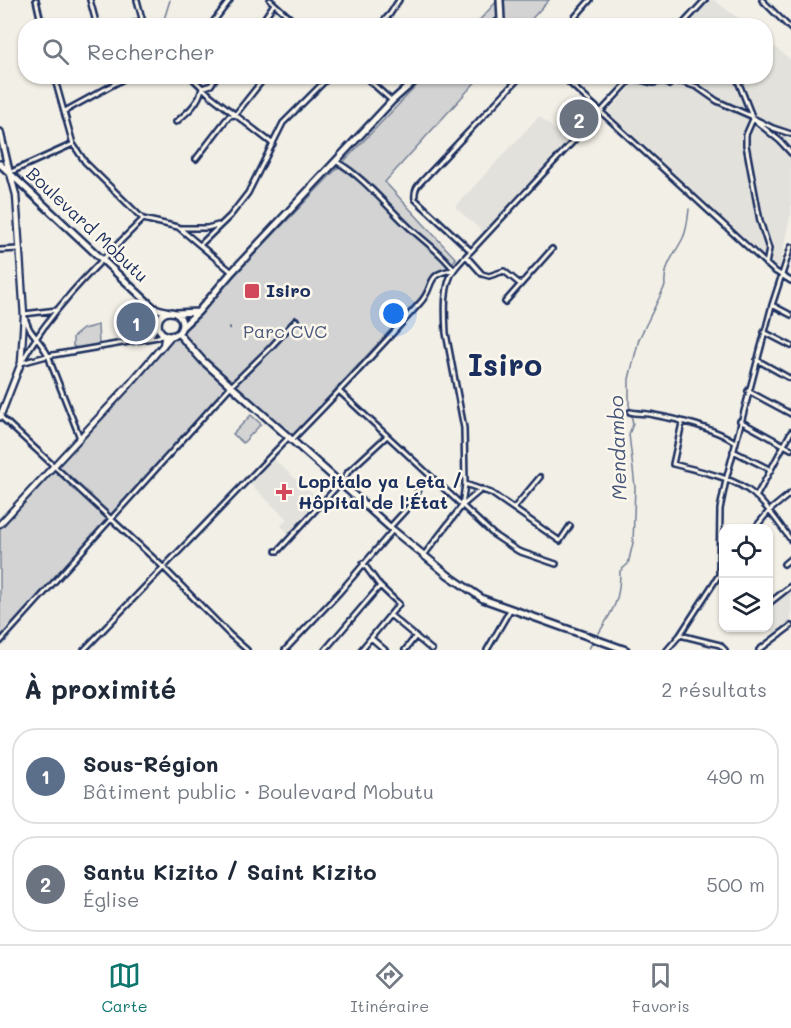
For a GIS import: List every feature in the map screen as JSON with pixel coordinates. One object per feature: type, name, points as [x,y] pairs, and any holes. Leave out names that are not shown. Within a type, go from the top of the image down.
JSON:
[{"type":"main road","points":[[500,0],[501,18]]},
{"type":"main road","points":[[0,524],[163,346],[198,312],[232,272],[411,84]]},
{"type":"main road","points":[[0,132],[16,195],[24,315],[21,363],[0,416]]},
{"type":"main road","name":"Boulevard Mobutu","points":[[0,164],[154,308]]},
{"type":"main road","points":[[154,308],[172,313],[181,319],[177,332]]},
{"type":"main road","points":[[154,308],[164,334],[163,346]]},
{"type":"main road","points":[[159,323],[161,316],[172,313],[198,312]]},
{"type":"main road","points":[[164,334],[177,332]]},
{"type":"main road","points":[[177,332],[203,361],[391,529],[483,599],[612,648],[626,650]]},
{"type":"street","points":[[36,0],[40,18]]},
{"type":"street","points":[[90,0],[95,18]]},
{"type":"street","points":[[137,0],[142,18]]},
{"type":"street","points":[[216,18],[230,0]]},
{"type":"street","points":[[270,0],[290,18]]},
{"type":"street","points":[[386,18],[399,0]]},
{"type":"street","points":[[574,18],[590,0]]},
{"type":"street","points":[[688,18],[705,0]]},
{"type":"street","points":[[762,0],[791,29]]},
{"type":"street","points":[[264,18],[274,3]]},
{"type":"street","points":[[57,84],[73,144],[85,162],[143,219],[178,227],[207,228],[221,224]]},
{"type":"street","points":[[65,111],[113,84]]},
{"type":"street","points":[[198,84],[273,144]]},
{"type":"street","points":[[202,88],[212,84]]},
{"type":"street","points":[[196,159],[229,116],[235,115],[260,84]]},
{"type":"street","points":[[201,244],[230,216],[248,193],[284,123],[322,84]]},
{"type":"street","points":[[373,84],[392,102]]},
{"type":"street","points":[[471,251],[415,199],[416,188],[514,84]]},
{"type":"street","points":[[571,84],[766,264],[780,276],[791,281]]},
{"type":"street","points":[[462,506],[465,484],[464,428],[446,328],[448,290],[454,270],[627,84]]},
{"type":"street","points":[[690,84],[732,108],[791,134]]},
{"type":"street","points":[[739,84],[752,117],[791,153]]},
{"type":"street","points":[[176,122],[194,106],[200,98],[202,88]]},
{"type":"street","points":[[752,117],[746,135],[746,145],[759,221],[769,249],[766,264]]},
{"type":"street","points":[[9,172],[73,144]]},
{"type":"street","points":[[336,161],[368,187],[408,227],[436,250],[454,270]]},
{"type":"street","points":[[21,363],[36,335],[57,310],[143,219]]},
{"type":"street","points":[[178,227],[232,272]]},
{"type":"street","points":[[720,524],[720,509],[740,421],[780,276],[791,248]]},
{"type":"street","points":[[0,250],[21,249]]},
{"type":"street","points":[[506,302],[552,249]]},
{"type":"street","points":[[466,256],[482,274],[489,276],[502,270],[520,284]]},
{"type":"street","points":[[84,650],[291,438],[340,392],[423,300],[434,276],[441,272],[454,270]]},
{"type":"street","points":[[772,305],[791,315]]},
{"type":"street","points":[[57,310],[24,315],[31,332],[36,335],[40,345],[49,355],[80,438]]},
{"type":"street","points":[[0,642],[231,386],[296,320]]},
{"type":"street","points":[[150,337],[159,323]]},
{"type":"street","points":[[764,332],[791,346]]},
{"type":"street","points":[[21,363],[49,355],[102,348],[164,334]]},
{"type":"street","points":[[757,360],[791,378]]},
{"type":"street","points":[[340,392],[506,545],[556,564]]},
{"type":"street","points":[[748,392],[791,414]]},
{"type":"street","points":[[630,411],[652,414],[726,436],[735,442]]},
{"type":"street","points":[[0,416],[163,567],[247,650]]},
{"type":"street","points":[[740,421],[791,449]]},
{"type":"street","points":[[682,423],[673,464],[746,488],[769,511],[791,540]]},
{"type":"street","points":[[756,496],[791,432]]},
{"type":"street","points":[[276,551],[348,472],[387,436]]},
{"type":"street","points":[[733,451],[771,470]]},
{"type":"street","points":[[514,508],[540,477]]},
{"type":"street","points":[[465,484],[482,489],[514,508],[560,541],[570,526]]},
{"type":"street","points":[[285,650],[339,593],[414,501],[420,487]]},
{"type":"street","points":[[423,555],[462,506],[482,489]]},
{"type":"street","points":[[758,524],[769,511],[791,493]]},
{"type":"street","points":[[784,564],[791,558]]},
{"type":"street","points":[[361,650],[399,604],[380,586],[363,563]]},
{"type":"street","points":[[667,650],[680,635],[719,575]]},
{"type":"street","points":[[325,650],[380,586]]},
{"type":"street","points":[[773,600],[791,586]]},
{"type":"street","points":[[487,650],[510,610]]},
{"type":"street","points":[[390,615],[432,650]]},
{"type":"street","points":[[759,650],[791,626]]},
{"type":"street","points":[[680,635],[720,645],[725,650]]},
{"type":"street","points":[[405,650],[416,636]]},
{"type":"street","points":[[371,638],[385,650]]},
{"type":"shaded area","points":[[709,0],[714,0],[738,18],[692,18]]},
{"type":"shaded area","points":[[773,46],[791,60],[791,213],[779,269],[608,112],[634,84],[773,84]]},
{"type":"shaded area","points":[[539,116],[569,142],[484,233],[455,207]]},
{"type":"shaded area","name":"Lopitalo ya Leta / Hôpital de l'État","points":[[272,458],[320,500],[290,534],[281,526],[287,519],[249,483]]},
{"type":"shaded area","points":[[791,588],[791,621],[774,634],[773,632],[773,602]]},
{"type":"green space","points":[[498,0],[549,0],[532,18],[481,18]]},
{"type":"green space","name":"Parc CVC","points":[[418,84],[474,84],[385,182],[456,259],[289,440],[232,386],[121,510],[108,516],[106,523],[0,642],[0,524],[61,463],[80,438]]},
{"type":"green space","points":[[98,325],[99,345],[79,349],[73,346],[73,337],[83,329]]},
{"type":"green space","points":[[251,415],[261,424],[243,443],[233,434]]},
{"type":"waterway","points":[[164,18],[170,0]]},
{"type":"waterway","name":"Mendambo","points":[[597,636],[614,605],[619,591],[620,571],[628,564],[633,543],[635,487],[629,434],[633,424],[629,404],[629,379],[639,339],[665,286],[668,266],[684,235],[689,209]]},
{"type":"waterway","name":"Mendambo","points":[[588,650],[594,640]]},
{"type":"place","name":"Santu Kizito / Saint Kizito","points":[[579,119]]},
{"type":"place","name":"Isiro","points":[[252,291]]},
{"type":"place","name":"Sous-Région","points":[[136,322]]},
{"type":"place","name":"Lopitalo ya Leta / Hôpital de l'État","points":[[284,492]]},
{"type":"district","name":"Isiro","points":[[505,366]]}]
